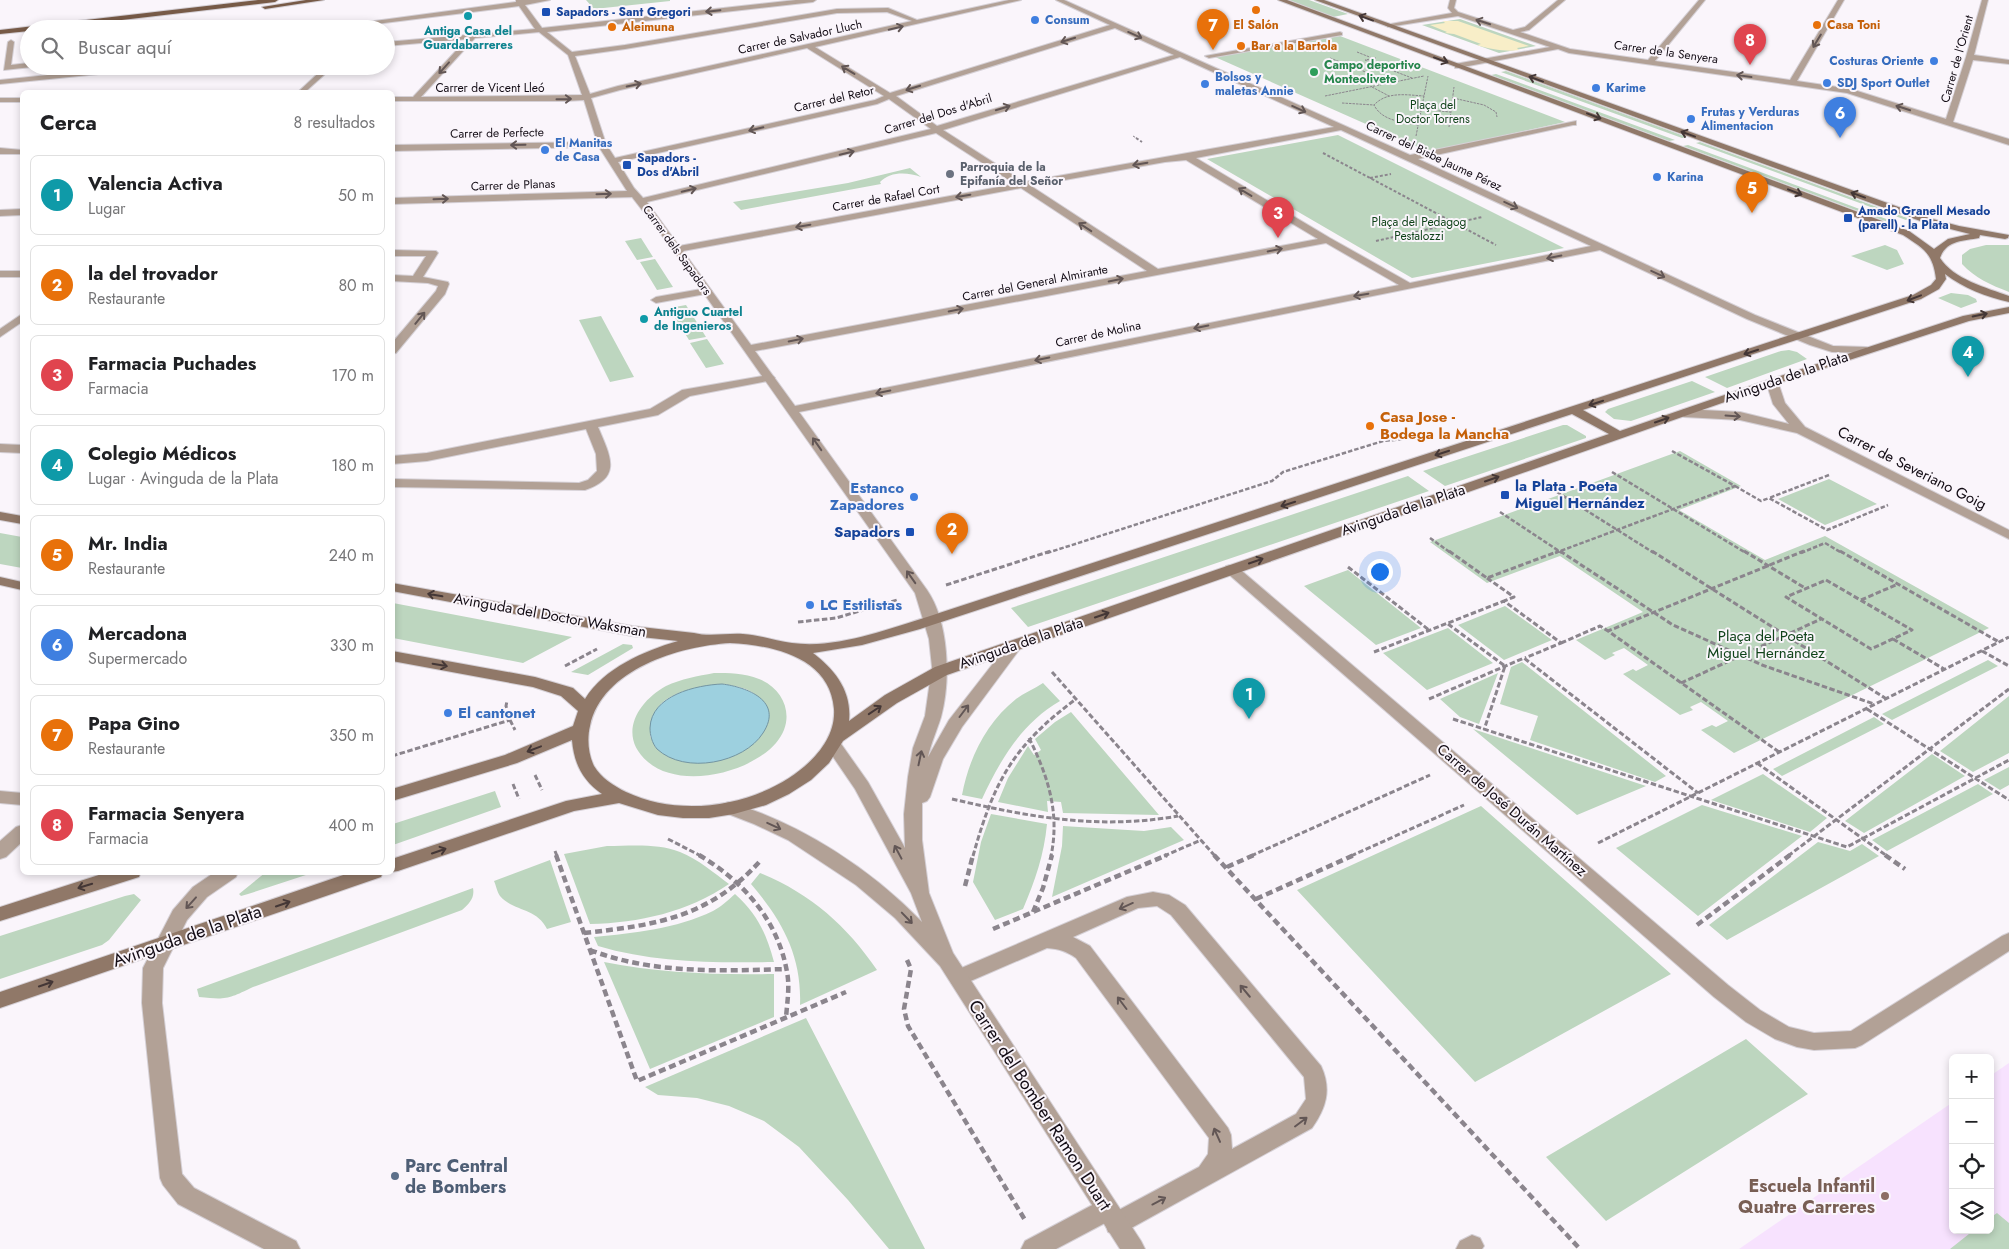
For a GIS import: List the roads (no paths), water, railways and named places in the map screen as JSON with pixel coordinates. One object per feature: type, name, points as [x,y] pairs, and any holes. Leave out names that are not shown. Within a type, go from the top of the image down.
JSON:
[{"type":"main road","points":[[103,20],[275,0]]},
{"type":"main road","points":[[155,20],[321,0]]},
{"type":"main road","points":[[1281,0],[1906,233],[1919,240],[1937,261],[1957,278],[1971,286],[2009,299]]},
{"type":"main road","points":[[1318,0],[1926,220],[1958,229],[2007,236]]},
{"type":"main road","points":[[0,32],[20,30]]},
{"type":"main road","points":[[0,38],[20,36]]},
{"type":"main road","points":[[619,797],[603,787],[591,774],[583,760],[579,745],[579,730],[586,709],[598,692],[615,676],[635,663],[658,652],[682,644],[708,640],[752,639],[791,648],[808,649],[887,634],[1923,294],[1935,287],[1941,279],[1936,251],[1941,245],[1952,240],[1970,237],[2007,236]]},
{"type":"main road","name":"Avinguda de la Plata","points":[[619,797],[651,808],[689,812],[729,808],[766,797],[792,784],[822,759],[834,742],[891,699],[941,671],[1866,350],[1967,318],[2009,310]]},
{"type":"main road","points":[[1574,410],[1619,435]]},
{"type":"main road","points":[[0,516],[20,520]]},
{"type":"main road","points":[[0,581],[20,586]]},
{"type":"main road","name":"Avinguda del Doctor Waksman","points":[[395,588],[632,630],[708,640]]},
{"type":"main road","points":[[791,648],[818,664],[836,685],[842,711],[834,742]]},
{"type":"main road","points":[[395,657],[535,682],[567,692],[586,709]]},
{"type":"main road","points":[[395,794],[525,753],[579,730]]},
{"type":"main road","points":[[395,865],[572,805],[619,797]]},
{"type":"main road","points":[[0,914],[123,875]]},
{"type":"main road","name":"Avinguda de la Plata","points":[[0,1000],[365,875]]},
{"type":"street","points":[[385,20],[547,0]]},
{"type":"street","points":[[395,43],[565,28],[813,0]]},
{"type":"street","name":"Carrer de Salvador Lluch","points":[[587,97],[618,88],[1018,0]]},
{"type":"street","name":"Carrer del Bisbe Jaume Pérez","points":[[1059,0],[1409,158],[1751,317],[1797,336]]},
{"type":"street","points":[[1453,0],[1451,8],[1458,14]]},
{"type":"street","points":[[1512,32],[1527,29],[1562,0]]},
{"type":"street","points":[[1650,62],[1702,0]]},
{"type":"street","points":[[1792,83],[1841,0]]},
{"type":"street","name":"Carrer de l’Orient","points":[[1949,123],[1970,57],[1985,0]]},
{"type":"street","points":[[520,2],[539,29],[571,54],[625,47],[837,11],[888,10],[914,20]]},
{"type":"street","points":[[1388,26],[1458,14]]},
{"type":"street","name":"Carrer de la Senyera","points":[[1458,14],[1556,47],[1848,91],[2009,142]]},
{"type":"street","name":"Carrer del Retor","points":[[611,161],[877,102],[901,91],[1115,26]]},
{"type":"street","points":[[1209,56],[1340,34]]},
{"type":"street","points":[[415,99],[473,36]]},
{"type":"street","points":[[11,42],[7,68],[20,66]]},
{"type":"street","points":[[810,47],[890,96],[936,130],[1156,272]]},
{"type":"street","points":[[1458,66],[1556,47]]},
{"type":"street","name":"Carrer dels Sapadors","points":[[571,54],[602,144],[611,161],[677,248],[922,593],[932,620]]},
{"type":"street","name":"Carrer del Dos d'Abril","points":[[638,197],[915,136],[1181,55]]},
{"type":"street","points":[[1970,57],[2009,62]]},
{"type":"street","points":[[0,82],[69,75]]},
{"type":"street","points":[[303,90],[321,75]]},
{"type":"street","name":"Carrer de Vicent Lleó","points":[[395,99],[566,99],[587,97]]},
{"type":"street","points":[[0,100],[20,100]]},
{"type":"street","points":[[1409,158],[1572,123]]},
{"type":"street","points":[[1188,158],[1341,128]]},
{"type":"street","name":"Carrer de Perfecte","points":[[395,148],[602,144]]},
{"type":"street","points":[[0,150],[20,152]]},
{"type":"street","points":[[1188,158],[1326,240],[1409,286],[1602,247]]},
{"type":"street","name":"Carrer de Rafael Cort","points":[[677,248],[1165,160],[1188,158]]},
{"type":"street","name":"Carrer de Planas","points":[[395,201],[638,197]]},
{"type":"street","points":[[0,213],[20,212]]},
{"type":"street","name":"Carrer del General Almirante","points":[[748,349],[1326,240]]},
{"type":"street","points":[[395,253],[433,253],[416,279]]},
{"type":"street","points":[[0,274],[20,274]]},
{"type":"street","points":[[395,278],[416,279],[444,284],[441,292],[395,347]]},
{"type":"street","name":"Carrer de Molina","points":[[793,410],[1409,286]]},
{"type":"street","points":[[656,300],[707,291]]},
{"type":"street","points":[[0,334],[20,319]]},
{"type":"street","name":"Avinguda de la Plata","points":[[1797,336],[1832,348],[1866,350]]},
{"type":"street","points":[[395,460],[427,457],[654,412],[686,393],[769,378]]},
{"type":"street","name":"Carrer de Severiano Goig","points":[[1772,382],[1779,404],[1801,430]]},
{"type":"street","name":"Carrer de Severiano Goig","points":[[1684,413],[1740,416],[1801,430],[2009,535]]},
{"type":"street","points":[[395,483],[580,487],[593,484],[604,475],[606,465],[591,425]]},
{"type":"street","points":[[0,448],[20,450]]},
{"type":"street","name":"Carrer de José Durán Martínez","points":[[1231,569],[1721,991],[1754,1017],[1776,1031],[1799,1039],[1831,1043],[1855,1039],[2009,941]]},
{"type":"street","name":"Avinguda de la Plata","points":[[932,620],[938,645],[941,671]]},
{"type":"street","name":"Carrer del Bomber Ramon Duart","points":[[913,818],[935,759],[955,724],[1014,646]]},
{"type":"street","name":"Carrer del Bomber Ramon Duart","points":[[920,893],[912,833],[913,818],[919,758],[932,717],[941,671]]},
{"type":"street","name":"Carrer del Bomber Ramon Duart","points":[[834,742],[862,786],[920,893],[953,969],[1133,1249]]},
{"type":"street","points":[[0,797],[20,799]]},
{"type":"street","name":"Carrer del Bomber Ramon Duart","points":[[729,808],[760,819],[794,835],[863,880],[902,913],[953,969]]},
{"type":"street","points":[[0,852],[20,834]]},
{"type":"street","points":[[225,875],[200,892],[180,915],[152,968],[152,998],[171,1178],[186,1196],[288,1249]]},
{"type":"street","points":[[1034,1248],[1204,1176],[1304,1121],[1316,1107],[1318,1090],[1314,1073],[1178,910],[1165,900],[1151,898],[1134,902],[1042,943]]},
{"type":"street","points":[[953,969],[1057,940],[1070,943],[1084,952],[1220,1134],[1221,1147],[1219,1159],[1204,1176]]},
{"type":"water","points":[[722,684],[751,692],[766,704],[769,712],[768,722],[763,733],[754,743],[742,752],[728,758],[698,763],[683,762],[669,757],[657,749],[650,733],[650,728],[652,717],[658,707],[677,694],[688,690]]},
{"type":"place","name":"El Salón","points":[[1256,10]]},
{"type":"place","name":"Sapadors - Sant Gregori","points":[[546,12]]},
{"type":"place","name":"Antiga Casa del Guardabarreres","points":[[468,16]]},
{"type":"place","name":"Consum","points":[[1035,20]]},
{"type":"place","name":"Casa Toni","points":[[1817,25]]},
{"type":"place","name":"Aleimuna","points":[[612,27]]},
{"type":"place","name":"Bar a la Bartola","points":[[1241,46]]},
{"type":"place","name":"Papa Gino","points":[[1213,50]]},
{"type":"place","name":"Costuras Oriente","points":[[1934,61]]},
{"type":"place","name":"Farmacia Senyera","points":[[1750,65]]},
{"type":"place","name":"Campo deportivo Monteolivete","points":[[1314,72]]},
{"type":"place","name":"SDJ Sport Outlet","points":[[1827,83]]},
{"type":"place","name":"Bolsos y maletas Annie","points":[[1205,84]]},
{"type":"place","name":"Karime","points":[[1596,88]]},
{"type":"place","name":"Frutas y Verduras Alimentacion","points":[[1691,119]]},
{"type":"place","name":"Mercadona","points":[[1840,138]]},
{"type":"place","name":"El Manitas de Casa","points":[[545,150]]},
{"type":"place","name":"Sapadors - Dos d'Abril","points":[[627,165]]},
{"type":"place","name":"Parroquia de la Epifanía del Señor","points":[[950,174]]},
{"type":"place","name":"Karina","points":[[1657,177]]},
{"type":"place","name":"Mr. India","points":[[1752,213]]},
{"type":"place","name":"Amado Granell Mesado (parell) - la Plata","points":[[1848,218]]},
{"type":"place","name":"Farmacia Puchades","points":[[1278,238]]},
{"type":"place","name":"Antiguo Cuartel de Ingenieros","points":[[644,319]]},
{"type":"place","name":"Colegio Médicos","points":[[1968,377]]},
{"type":"place","name":"Casa Jose - Bodega la Mancha","points":[[1370,426]]},
{"type":"place","name":"la Plata - Poeta Miguel Hernández","points":[[1505,495]]},
{"type":"place","name":"Estanco Zapadores","points":[[914,497]]},
{"type":"place","name":"Sapadors","points":[[910,532]]},
{"type":"place","name":"la del trovador","points":[[952,554]]},
{"type":"place","name":"LC Estilistas","points":[[810,605]]},
{"type":"place","name":"El cantonet","points":[[448,713]]},
{"type":"place","name":"Valencia Activa","points":[[1249,719]]},
{"type":"place","name":"Parc Central de Bombers","points":[[395,1176]]},
{"type":"place","name":"Escuela Infantil Quatre Carreres","points":[[1885,1196]]},
{"type":"park label","name":"Plaça del Doctor Torrens","points":[[1433,112]]},
{"type":"park label","name":"Plaça del Pedagog Pestalozzi","points":[[1419,229]]},
{"type":"park label","name":"Plaça del Poeta Miguel Hernández","points":[[1766,644]]}]
